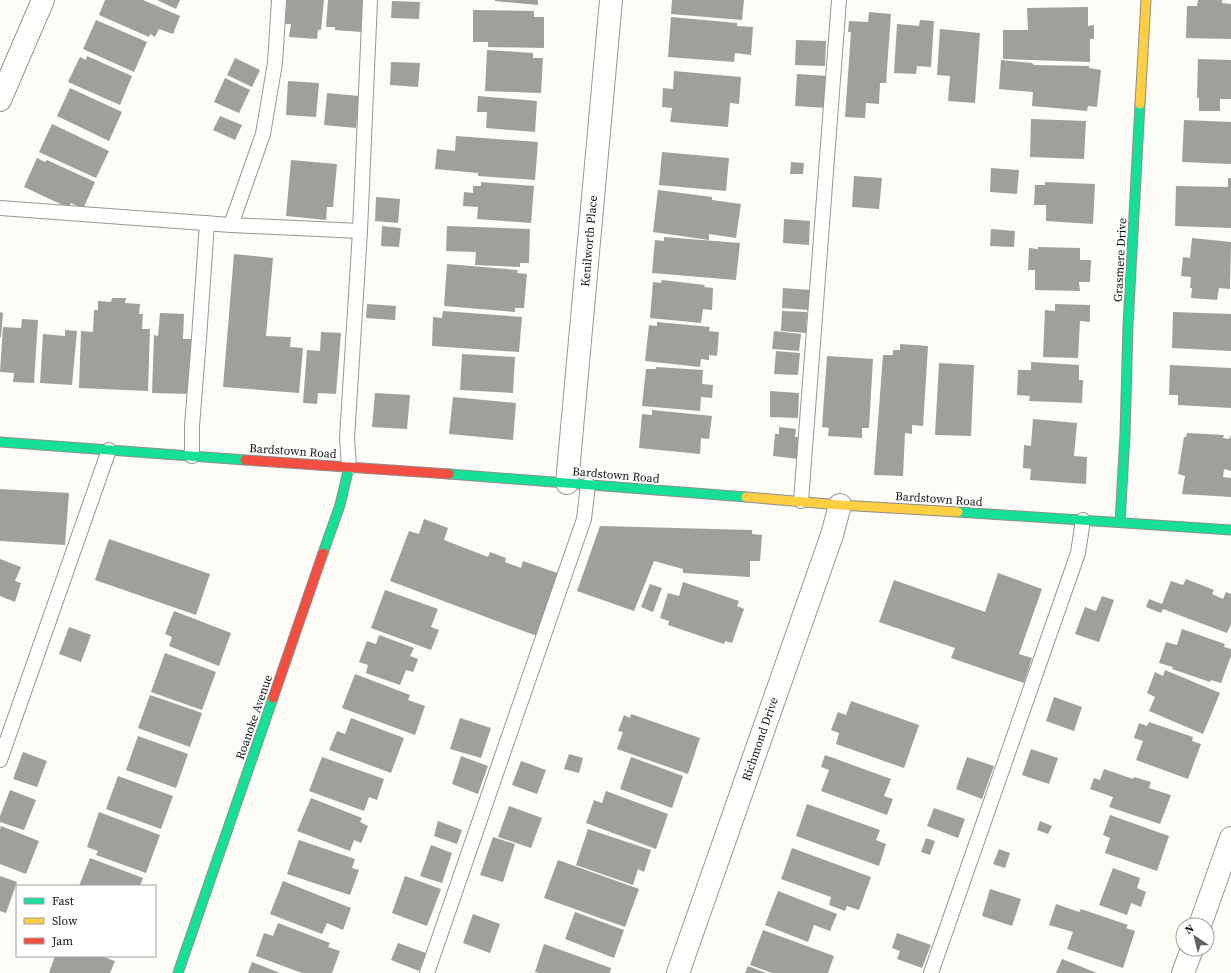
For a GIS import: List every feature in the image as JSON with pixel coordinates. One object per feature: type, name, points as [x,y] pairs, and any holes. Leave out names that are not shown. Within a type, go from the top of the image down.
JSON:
[{"type":"main road","name":"Grasmere Drive","points":[[1120,522],[1125,435],[1128,326],[1146,0]]},
{"type":"main road","name":"Bardstown Road","points":[[0,442],[567,482],[588,485],[840,505],[1231,530]]},
{"type":"main road","name":"Roanoke Avenue","points":[[178,973],[340,505],[350,467]]},
{"type":"street","points":[[0,100],[43,0]]},
{"type":"street","name":"Kenilworth Place","points":[[567,482],[611,0]]},
{"type":"street","name":"Richmond Drive","points":[[678,973],[832,535],[840,505]]},
{"type":"street","points":[[1203,917],[1231,838]]},
{"type":"street","points":[[1183,973],[1189,957]]},
{"type":"lane","points":[[231,225],[263,134],[275,62],[279,0]]},
{"type":"lane","points":[[350,467],[347,438],[360,232],[370,0]]},
{"type":"lane","points":[[801,501],[839,0]]},
{"type":"lane","points":[[0,208],[231,225],[360,232]]},
{"type":"lane","points":[[192,456],[192,426],[207,223]]},
{"type":"lane","points":[[0,760],[109,450]]},
{"type":"lane","points":[[428,973],[584,519],[588,485]]},
{"type":"lane","points":[[931,973],[1078,553],[1083,520]]},
{"type":"building","points":[[105,0],[143,0],[180,16],[173,34],[159,29],[155,37],[150,34],[149,37],[99,15]]},
{"type":"building","points":[[157,0],[180,0],[176,9]]},
{"type":"building","points":[[287,0],[324,0],[321,30],[318,30],[317,39],[289,37],[291,24],[285,24]]},
{"type":"building","points":[[328,0],[364,0],[361,32],[335,30],[335,27],[326,27]]},
{"type":"building","points":[[538,0],[538,5],[495,1]]},
{"type":"building","points":[[672,0],[744,0],[742,20],[671,14]]},
{"type":"building","points":[[1198,0],[1222,0],[1222,3],[1231,4],[1231,39],[1186,38],[1187,6],[1197,6]]},
{"type":"building","points":[[392,1],[420,2],[419,19],[391,18]]},
{"type":"building","points":[[1088,7],[1088,26],[1094,25],[1094,39],[1090,39],[1090,62],[1003,59],[1003,30],[1028,30],[1027,8]]},
{"type":"building","points":[[473,10],[534,11],[534,17],[544,17],[544,48],[488,47],[488,42],[473,42]]},
{"type":"building","points":[[869,12],[891,14],[886,83],[880,83],[879,104],[866,103],[865,118],[845,117],[851,32],[848,32],[849,21],[868,22]]},
{"type":"building","points":[[671,17],[737,23],[737,26],[753,27],[751,55],[735,53],[734,62],[668,57]]},
{"type":"building","points":[[96,20],[147,42],[134,72],[83,49]]},
{"type":"building","points":[[920,20],[934,21],[931,67],[917,66],[916,74],[894,73],[897,24],[919,26]]},
{"type":"building","points":[[940,29],[980,33],[975,103],[948,101],[950,76],[937,75]]},
{"type":"building","points":[[796,40],[826,41],[825,66],[795,65]]},
{"type":"building","points":[[487,50],[533,53],[533,58],[543,58],[541,93],[485,91]]},
{"type":"building","points":[[87,56],[132,76],[120,105],[68,82],[80,57],[86,60]]},
{"type":"building","points":[[235,58],[260,70],[252,87],[227,75]]},
{"type":"building","points":[[1198,59],[1231,60],[1231,99],[1220,99],[1220,111],[1199,111],[1199,98],[1197,98]]},
{"type":"building","points":[[1001,60],[1032,63],[1034,65],[1089,66],[1089,68],[1101,70],[1097,107],[1088,106],[1087,111],[1032,106],[1033,92],[999,89]]},
{"type":"building","points":[[391,62],[420,63],[418,87],[390,85]]},
{"type":"building","points":[[674,71],[741,77],[739,104],[730,103],[728,127],[670,122],[672,108],[662,107],[663,88],[673,89]]},
{"type":"building","points":[[797,74],[828,76],[826,108],[795,106]]},
{"type":"building","points":[[225,78],[250,90],[239,113],[214,102]]},
{"type":"building","points":[[288,81],[319,83],[316,117],[286,115]]},
{"type":"building","points":[[70,88],[122,112],[109,141],[57,116]]},
{"type":"building","points":[[327,93],[359,96],[356,128],[324,125]]},
{"type":"building","points":[[478,96],[537,101],[535,132],[486,128],[487,112],[477,112]]},
{"type":"building","points":[[220,116],[242,125],[235,140],[213,130]]},
{"type":"building","points":[[1031,119],[1086,121],[1084,159],[1030,157]]},
{"type":"building","points":[[1184,120],[1231,122],[1231,164],[1182,162]]},
{"type":"building","points":[[52,124],[109,151],[96,178],[39,152]]},
{"type":"building","points":[[456,136],[538,142],[535,180],[478,176],[478,173],[435,169],[437,149],[455,151]]},
{"type":"building","points":[[662,152],[729,158],[726,191],[659,185]]},
{"type":"building","points":[[37,158],[45,162],[47,160],[95,182],[83,209],[71,203],[69,208],[24,187]]},
{"type":"building","points":[[291,160],[337,164],[333,207],[327,207],[326,220],[286,216]]},
{"type":"building","points":[[791,162],[804,163],[803,174],[790,174]]},
{"type":"building","points":[[991,168],[1019,170],[1017,194],[990,192]]},
{"type":"building","points":[[854,176],[882,178],[879,209],[852,207]]},
{"type":"building","points":[[1228,178],[1231,178],[1231,228],[1175,226],[1176,186],[1228,187]]},
{"type":"building","points":[[481,182],[534,186],[531,223],[477,219],[478,207],[463,206],[464,192],[473,193],[473,186],[481,186]]},
{"type":"building","points":[[1045,182],[1095,184],[1093,224],[1046,221],[1046,205],[1034,205],[1035,185],[1045,185]]},
{"type":"building","points":[[658,190],[712,197],[712,200],[741,204],[736,238],[709,234],[709,240],[653,232]]},
{"type":"building","points":[[376,197],[400,199],[398,223],[375,221]]},
{"type":"building","points":[[784,219],[810,221],[809,245],[783,243]]},
{"type":"building","points":[[382,226],[401,228],[399,247],[381,246]]},
{"type":"building","points":[[447,226],[530,229],[529,263],[520,263],[520,267],[475,265],[476,252],[446,251]]},
{"type":"building","points":[[991,229],[1015,231],[1014,247],[990,246]]},
{"type":"building","points":[[664,237],[740,243],[736,280],[652,273],[655,240],[664,241]]},
{"type":"building","points":[[1192,238],[1231,242],[1230,289],[1219,288],[1217,300],[1191,298],[1191,277],[1181,276],[1183,257],[1190,258]]},
{"type":"building","points":[[1038,247],[1080,248],[1080,260],[1091,260],[1090,282],[1079,282],[1080,291],[1035,290],[1035,270],[1028,270],[1029,248],[1038,249]]},
{"type":"building","points":[[234,254],[273,258],[266,336],[291,337],[290,347],[303,348],[299,393],[223,387]]},
{"type":"building","points":[[447,264],[518,270],[517,273],[527,274],[524,308],[515,308],[515,312],[444,306]]},
{"type":"building","points":[[662,280],[705,285],[704,287],[713,288],[712,310],[703,309],[701,323],[650,318],[653,282],[661,283]]},
{"type":"building","points":[[783,288],[811,290],[809,310],[782,308]]},
{"type":"building","points":[[112,298],[126,298],[125,303],[140,304],[139,314],[143,314],[142,329],[150,329],[148,391],[79,388],[81,331],[93,332],[94,310],[98,310],[98,301],[111,302]]},
{"type":"building","points":[[367,304],[396,306],[395,320],[366,318]]},
{"type":"building","points":[[1055,304],[1090,305],[1090,322],[1080,321],[1078,358],[1043,357],[1045,310],[1055,311]]},
{"type":"building","points":[[443,311],[522,317],[519,352],[432,346],[433,317],[442,318]]},
{"type":"building","points":[[782,311],[807,312],[806,333],[781,331]]},
{"type":"building","points":[[0,312],[3,313],[1,337],[0,337]]},
{"type":"building","points":[[1173,312],[1231,314],[1231,351],[1172,348]]},
{"type":"building","points":[[160,313],[184,314],[183,339],[191,339],[189,394],[152,393],[154,335],[158,336]]},
{"type":"building","points":[[22,319],[38,320],[34,383],[13,382],[14,373],[0,372],[3,327],[21,328]]},
{"type":"building","points":[[657,322],[710,327],[709,331],[719,332],[717,356],[709,355],[709,360],[701,359],[700,367],[645,361],[649,325],[657,326]]},
{"type":"building","points":[[65,330],[77,331],[72,385],[40,383],[43,334],[65,336]]},
{"type":"building","points":[[774,331],[801,334],[799,351],[772,349]]},
{"type":"building","points":[[321,332],[341,333],[336,394],[318,393],[317,404],[303,403],[307,350],[320,351]]},
{"type":"building","points":[[900,344],[928,346],[923,426],[912,425],[912,434],[905,433],[903,476],[874,475],[883,355],[893,355],[893,350],[900,350]]},
{"type":"building","points":[[776,351],[800,353],[798,375],[774,374]]},
{"type":"building","points":[[462,354],[515,357],[513,393],[460,390]]},
{"type":"building","points":[[827,356],[873,359],[869,428],[862,428],[862,438],[828,436],[829,428],[822,427]]},
{"type":"building","points":[[1031,362],[1079,365],[1079,380],[1083,380],[1082,403],[1029,401],[1030,396],[1017,395],[1018,370],[1031,370]]},
{"type":"building","points":[[939,363],[974,365],[971,436],[935,435]]},
{"type":"building","points":[[1170,365],[1231,368],[1231,408],[1178,405],[1178,395],[1169,395]]},
{"type":"building","points":[[656,367],[703,370],[702,384],[713,385],[712,398],[701,397],[700,411],[642,406],[646,369],[656,369]]},
{"type":"building","points":[[770,391],[799,393],[798,418],[770,417]]},
{"type":"building","points":[[375,393],[410,395],[407,429],[372,427]]},
{"type":"building","points":[[453,397],[516,403],[513,440],[449,434]]},
{"type":"building","points":[[652,410],[712,416],[709,439],[701,438],[700,454],[639,448],[642,414],[652,415]]},
{"type":"building","points":[[1033,419],[1077,423],[1074,456],[1087,457],[1086,484],[1030,480],[1031,469],[1023,468],[1024,445],[1031,446]]},
{"type":"building","points":[[779,427],[796,429],[795,437],[801,437],[799,459],[773,456],[775,434],[779,434]]},
{"type":"building","points":[[1187,433],[1224,435],[1223,438],[1229,439],[1231,435],[1231,471],[1224,469],[1223,477],[1231,478],[1231,497],[1182,494],[1185,476],[1178,474],[1184,437],[1186,437]]},
{"type":"building","points":[[0,489],[69,493],[65,545],[0,541]]},
{"type":"building","points":[[424,519],[448,528],[444,540],[488,557],[490,552],[506,558],[505,562],[521,568],[523,561],[560,574],[537,636],[390,581],[409,531],[419,534]]},
{"type":"building","points":[[600,526],[752,530],[752,534],[762,535],[760,561],[750,561],[750,577],[683,573],[683,569],[654,561],[634,611],[577,591]]},
{"type":"building","points":[[109,539],[210,574],[196,615],[95,580]]},
{"type":"building","points":[[0,559],[21,567],[15,581],[21,583],[15,602],[0,596]]},
{"type":"building","points":[[998,573],[1042,589],[1019,654],[1032,658],[1024,683],[951,658],[955,648],[879,622],[894,580],[985,612]]},
{"type":"building","points":[[1186,579],[1214,590],[1212,594],[1223,599],[1226,592],[1231,594],[1231,624],[1227,633],[1163,609],[1161,613],[1146,607],[1149,599],[1162,604],[1171,581],[1183,585]]},
{"type":"building","points":[[683,582],[739,601],[737,606],[744,609],[732,643],[725,641],[724,644],[668,625],[669,621],[660,618],[668,593],[679,596]]},
{"type":"building","points":[[650,584],[662,588],[653,612],[641,607]]},
{"type":"building","points":[[385,590],[438,609],[431,627],[439,630],[431,650],[371,628]]},
{"type":"building","points":[[1102,596],[1114,600],[1099,642],[1075,634],[1085,607],[1096,611]]},
{"type":"building","points":[[174,611],[231,633],[219,666],[169,646],[172,637],[165,634]]},
{"type":"building","points":[[69,627],[91,635],[81,662],[59,654]]},
{"type":"building","points":[[1182,629],[1225,644],[1224,647],[1231,649],[1231,656],[1221,683],[1211,680],[1210,682],[1159,663],[1166,642],[1177,645]]},
{"type":"building","points":[[379,635],[414,648],[410,656],[418,659],[417,662],[413,672],[406,670],[400,685],[366,673],[368,665],[359,662],[367,641],[376,644]]},
{"type":"building","points":[[165,653],[216,672],[202,710],[151,692]]},
{"type":"building","points":[[1165,670],[1220,693],[1203,734],[1149,711],[1155,697],[1147,693],[1155,672],[1163,676]]},
{"type":"building","points":[[355,674],[410,695],[408,700],[425,706],[415,735],[342,708]]},
{"type":"building","points":[[150,695],[202,713],[190,747],[138,728]]},
{"type":"building","points":[[1054,697],[1082,707],[1074,731],[1046,721]]},
{"type":"building","points":[[851,701],[919,725],[904,768],[836,744],[839,733],[831,730],[838,712],[846,715]]},
{"type":"building","points":[[631,714],[700,738],[688,774],[617,749],[623,732],[618,731],[624,715],[630,718]]},
{"type":"building","points":[[351,718],[404,738],[391,773],[329,750],[337,731],[345,734]]},
{"type":"building","points":[[460,718],[491,728],[481,758],[450,749]]},
{"type":"building","points":[[1149,722],[1193,737],[1192,741],[1201,744],[1188,779],[1136,760],[1143,741],[1134,738],[1139,723],[1147,726]]},
{"type":"building","points":[[138,736],[188,754],[176,788],[126,770]]},
{"type":"building","points":[[1031,749],[1058,758],[1049,784],[1022,775]]},
{"type":"building","points":[[23,752],[47,761],[37,787],[13,779]]},
{"type":"building","points":[[569,754],[583,758],[579,773],[564,769]]},
{"type":"building","points":[[825,755],[891,779],[884,796],[893,799],[887,815],[821,791],[829,770],[821,767]]},
{"type":"building","points":[[461,756],[488,766],[478,794],[452,784]]},
{"type":"building","points":[[322,757],[384,779],[377,800],[369,797],[364,811],[309,791]]},
{"type":"building","points":[[631,757],[683,776],[672,808],[620,789]]},
{"type":"building","points":[[967,757],[994,766],[982,799],[956,789]]},
{"type":"building","points":[[521,761],[546,770],[537,794],[512,785]]},
{"type":"building","points":[[1104,769],[1133,779],[1134,777],[1151,782],[1149,788],[1171,795],[1160,824],[1109,807],[1113,797],[1090,789],[1094,778],[1100,780]]},
{"type":"building","points":[[118,776],[173,796],[161,829],[106,809]]},
{"type":"building","points":[[10,790],[36,800],[24,830],[0,822],[0,816]]},
{"type":"building","points":[[606,791],[668,814],[656,849],[586,823],[594,800],[602,803]]},
{"type":"building","points":[[311,798],[362,818],[360,822],[368,826],[361,843],[354,840],[350,851],[297,831]]},
{"type":"building","points":[[807,804],[880,830],[876,840],[886,844],[879,866],[796,836]]},
{"type":"building","points":[[509,806],[542,818],[531,848],[498,837]]},
{"type":"building","points":[[934,808],[965,819],[958,838],[927,826]]},
{"type":"building","points":[[99,812],[160,835],[146,873],[96,855],[98,851],[87,847]]},
{"type":"building","points":[[1110,815],[1169,836],[1157,871],[1105,853],[1110,838],[1103,835]]},
{"type":"building","points":[[438,821],[462,830],[457,844],[434,836]]},
{"type":"building","points":[[1040,821],[1052,826],[1048,834],[1037,830]]},
{"type":"building","points":[[1,826],[39,841],[26,874],[0,864]]},
{"type":"building","points":[[588,829],[651,850],[644,872],[638,869],[633,885],[576,865]]},
{"type":"building","points":[[493,837],[515,844],[503,882],[480,875]]},
{"type":"building","points":[[926,838],[935,841],[930,855],[921,852]]},
{"type":"building","points":[[299,840],[355,859],[352,868],[359,870],[350,895],[287,874]]},
{"type":"building","points":[[431,845],[452,853],[442,883],[420,876]]},
{"type":"building","points":[[792,848],[871,877],[859,910],[847,906],[845,911],[829,905],[831,897],[781,879]]},
{"type":"building","points":[[999,849],[1010,853],[1005,868],[993,864]]},
{"type":"building","points":[[90,858],[143,878],[140,885],[79,885]]},
{"type":"building","points":[[558,860],[639,889],[625,927],[544,898]]},
{"type":"building","points":[[1113,868],[1140,878],[1137,888],[1146,892],[1141,907],[1131,903],[1127,915],[1099,905]]},
{"type":"building","points":[[0,876],[17,882],[6,913],[0,911]]},
{"type":"building","points":[[405,876],[441,889],[427,926],[392,913]]},
{"type":"building","points":[[283,881],[351,908],[343,930],[327,923],[322,934],[270,914]]},
{"type":"building","points":[[990,889],[1021,899],[1012,926],[982,916]]},
{"type":"building","points":[[778,891],[837,914],[830,931],[814,925],[808,942],[765,925]]},
{"type":"building","points":[[1056,904],[1079,912],[1081,909],[1128,925],[1126,928],[1135,931],[1123,968],[1067,949],[1073,932],[1049,925]]},
{"type":"building","points":[[575,912],[624,930],[614,958],[565,939]]},
{"type":"building","points":[[473,914],[500,924],[490,953],[463,943]]},
{"type":"building","points":[[278,923],[330,943],[328,947],[340,951],[332,973],[302,973],[256,956],[264,933],[273,936]]},
{"type":"building","points":[[763,930],[834,956],[828,973],[772,973],[750,965]]},
{"type":"building","points":[[897,933],[931,945],[922,968],[897,959],[900,951],[892,948]]},
{"type":"building","points":[[398,943],[426,953],[419,971],[391,960]]},
{"type":"building","points":[[544,944],[611,968],[610,973],[535,972]]},
{"type":"building","points":[[55,957],[104,957],[115,961],[110,973],[49,973]]},
{"type":"building","points":[[1062,959],[1097,973],[1056,973]]},
{"type":"building","points":[[252,962],[280,973],[248,973]]},
{"type":"building","points":[[748,966],[766,973],[745,973]]},
{"type":"traffic: fast","points":[[1120,522],[1125,435],[1128,325],[1140,104]]},
{"type":"traffic: fast","points":[[0,442],[245,460]]},
{"type":"traffic: fast","points":[[323,553],[340,505],[349,467]]},
{"type":"traffic: fast","points":[[449,474],[746,497]]},
{"type":"traffic: fast","points":[[958,512],[1231,530]]},
{"type":"traffic: fast","points":[[178,973],[273,698]]},
{"type":"traffic: slow","points":[[1140,104],[1146,0]]},
{"type":"traffic: slow","points":[[746,497],[840,505],[958,512]]},
{"type":"traffic: jam","points":[[245,460],[449,474]]},
{"type":"traffic: jam","points":[[273,698],[323,553]]}]
